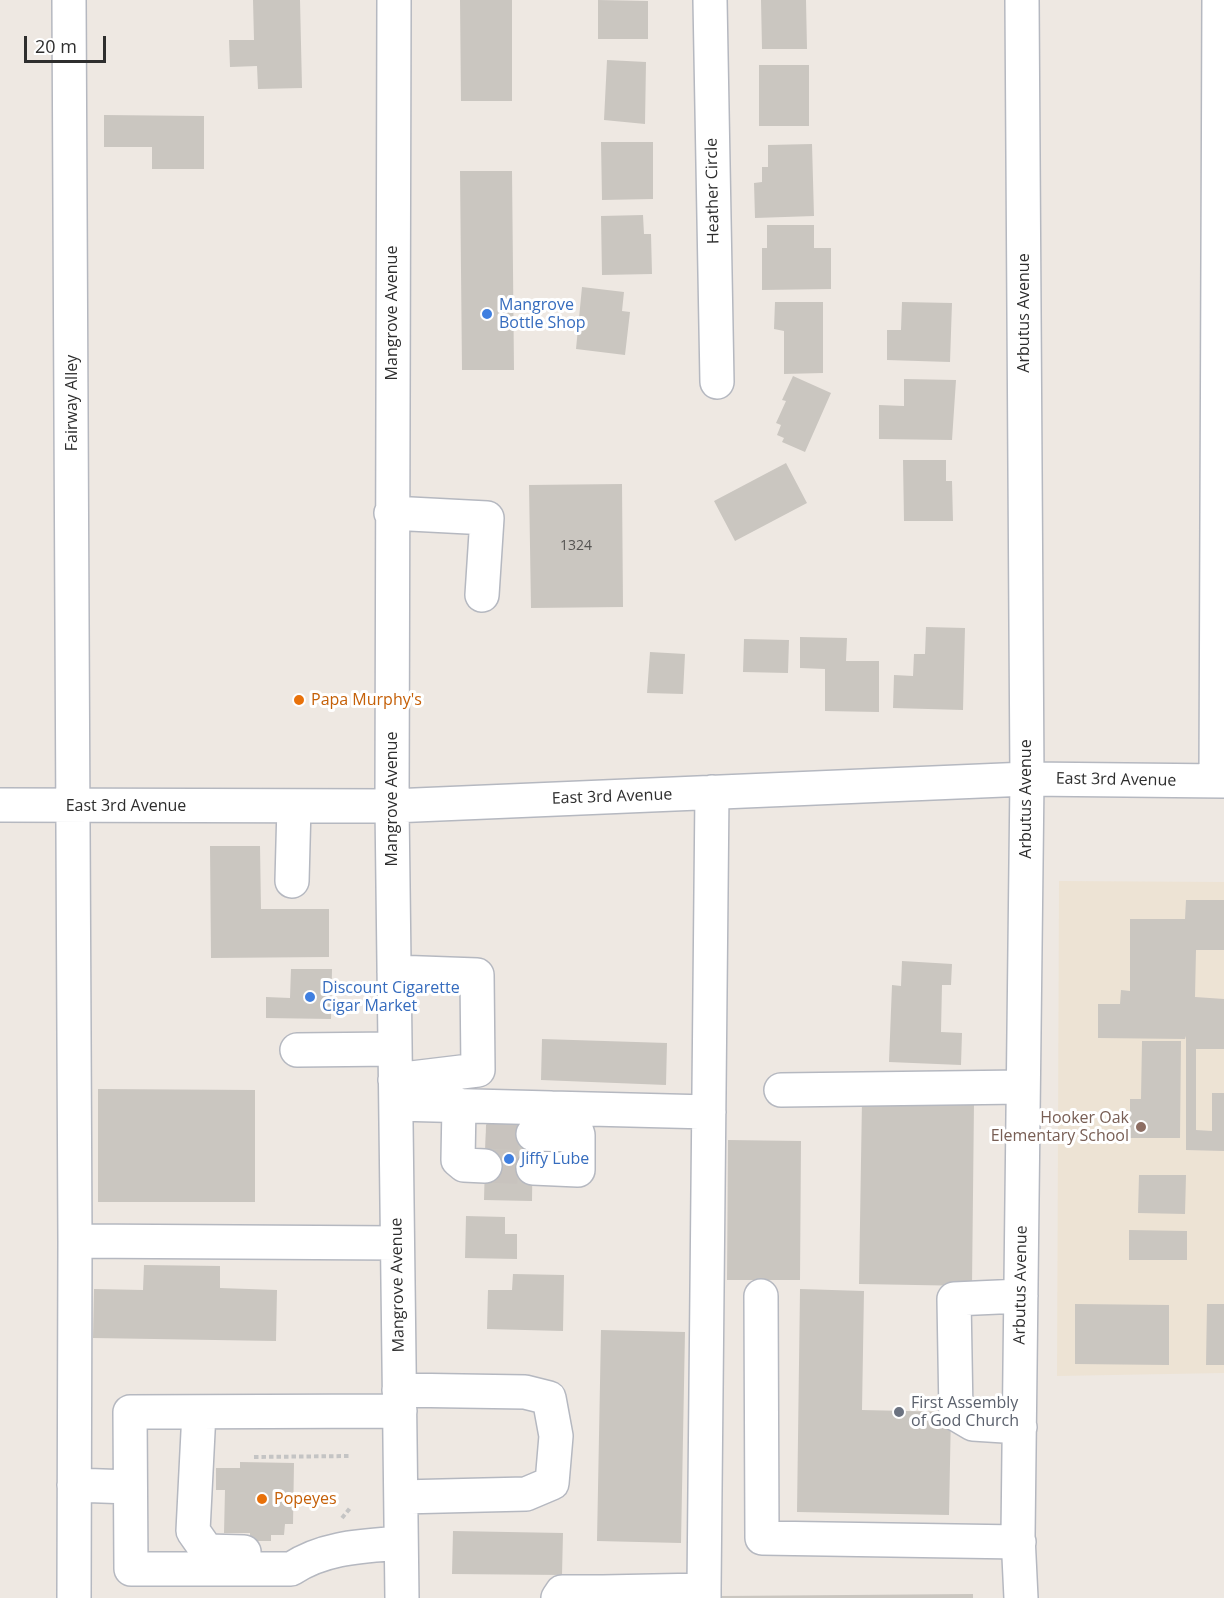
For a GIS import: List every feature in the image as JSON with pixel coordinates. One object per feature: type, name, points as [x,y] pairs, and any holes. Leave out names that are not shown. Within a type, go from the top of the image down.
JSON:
[{"type":"street","name":"Fairway Alley","points":[[69,0],[74,805],[74,1598]]},
{"type":"street","name":"Mangrove Avenue","points":[[394,0],[392,806],[402,1598]]},
{"type":"street","name":"Heather Circle","points":[[710,0],[717,382]]},
{"type":"street","name":"Arbutus Avenue","points":[[1021,1598],[1018,1542],[1026,778],[1022,0]]},
{"type":"street","points":[[1219,0],[1220,781]]},
{"type":"street","points":[[392,513],[487,518],[482,595]]},
{"type":"street","name":"East 3rd Avenue","points":[[0,805],[392,806],[1026,778],[1220,781]]},
{"type":"street","points":[[558,1598],[562,1592],[603,1595],[704,1594],[712,792]]},
{"type":"street","points":[[292,881],[294,806]]},
{"type":"street","points":[[297,1050],[395,1078],[478,1070],[477,975],[394,972]]},
{"type":"street","points":[[395,1078],[472,1139],[537,1140],[709,1112]]},
{"type":"street","points":[[781,1089],[1023,1088]]},
{"type":"street","points":[[573,1120],[578,1153],[537,1140],[573,1120]]},
{"type":"street","points":[[75,1241],[397,1243]]},
{"type":"street","points":[[761,1296],[762,1538],[1018,1542]]},
{"type":"street","points":[[1020,1426],[973,1424],[956,1414],[954,1299],[1021,1296]]},
{"type":"street","points":[[400,1497],[526,1494],[552,1483],[556,1436],[549,1398],[525,1392],[199,1412],[130,1413],[131,1569],[291,1569],[307,1558],[350,1547],[401,1543]]},
{"type":"street","points":[[199,1412],[193,1531],[207,1551],[288,1549],[307,1558]]},
{"type":"street","points":[[74,1485],[130,1487]]},
{"type":"path","points":[[254,1457],[350,1456]]},
{"type":"shaded area","name":"Hooker Oak Elementary School","points":[[1059,881],[1224,882],[1224,1373],[1057,1376]]},
{"type":"building","points":[[253,0],[300,0],[302,88],[258,89],[257,66],[230,67],[229,40],[254,40]]},
{"type":"building","points":[[460,0],[512,0],[512,101],[461,101]]},
{"type":"building","points":[[598,0],[648,1],[648,39],[598,39]]},
{"type":"building","points":[[761,0],[806,0],[807,49],[762,49]]},
{"type":"building","points":[[607,60],[646,62],[645,124],[604,120]]},
{"type":"building","points":[[759,65],[809,65],[809,126],[759,126]]},
{"type":"building","points":[[104,115],[204,116],[204,169],[152,169],[152,147],[104,147]]},
{"type":"building","points":[[601,142],[653,142],[653,199],[602,200]]},
{"type":"building","points":[[812,144],[814,216],[755,218],[754,183],[762,182],[762,167],[768,167],[768,145]]},
{"type":"building","points":[[460,171],[512,171],[514,370],[462,370]]},
{"type":"building","points":[[643,215],[644,234],[651,234],[652,274],[602,275],[601,216]]},
{"type":"building","points":[[767,225],[814,225],[814,248],[831,248],[831,289],[762,290],[762,248],[767,248]]},
{"type":"building","points":[[582,287],[624,292],[622,311],[630,312],[625,355],[576,349]]},
{"type":"building","points":[[775,302],[823,302],[823,373],[784,374],[784,331],[774,329]]},
{"type":"building","points":[[902,302],[952,303],[950,362],[887,360],[887,330],[901,330]]},
{"type":"building","points":[[793,376],[831,393],[805,452],[782,442],[784,438],[777,435],[781,425],[776,423],[786,401],[782,400]]},
{"type":"building","points":[[904,379],[956,380],[952,440],[879,439],[879,405],[904,406]]},
{"type":"building","points":[[903,460],[946,460],[946,481],[952,481],[953,521],[904,521]]},
{"type":"building","points":[[786,463],[807,503],[735,541],[714,501]]},
{"type":"building","points":[[622,484],[623,607],[531,608],[529,485]]},
{"type":"building","points":[[926,627],[965,628],[963,710],[893,708],[894,675],[913,676],[914,654],[925,654]]},
{"type":"building","points":[[800,637],[847,638],[846,661],[879,661],[879,712],[825,711],[825,669],[800,668]]},
{"type":"building","points":[[744,639],[789,640],[788,673],[743,672]]},
{"type":"building","points":[[650,652],[685,654],[683,694],[647,693]]},
{"type":"building","points":[[210,846],[260,846],[261,909],[329,909],[329,957],[211,958]]},
{"type":"building","points":[[1186,900],[1224,900],[1224,950],[1196,950],[1195,997],[1224,999],[1224,1049],[1196,1049],[1196,1130],[1212,1131],[1212,1093],[1224,1093],[1224,1151],[1186,1150],[1186,1036],[1185,1039],[1098,1038],[1098,1004],[1120,1004],[1121,990],[1130,991],[1130,919],[1185,919]]},
{"type":"building","points":[[902,961],[952,964],[951,985],[942,985],[941,1032],[962,1033],[961,1065],[889,1062],[892,985],[901,986]]},
{"type":"building","points":[[291,969],[332,969],[331,1019],[266,1018],[266,997],[290,998]]},
{"type":"building","points":[[542,1039],[667,1043],[666,1085],[541,1080]]},
{"type":"building","points":[[1142,1041],[1181,1041],[1180,1138],[1130,1138],[1130,1099],[1141,1099]]},
{"type":"building","points":[[98,1089],[255,1090],[255,1202],[98,1202]]},
{"type":"building","points":[[862,1100],[974,1102],[972,1286],[859,1284]]},
{"type":"building","name":"Jiffy Lube","points":[[486,1125],[533,1126],[532,1201],[484,1200]]},
{"type":"building","points":[[728,1140],[801,1141],[800,1280],[727,1280]]},
{"type":"building","points":[[1139,1175],[1186,1175],[1185,1214],[1138,1213]]},
{"type":"building","points":[[466,1216],[505,1217],[505,1234],[517,1234],[517,1259],[465,1258]]},
{"type":"building","points":[[1129,1230],[1187,1231],[1187,1260],[1129,1260]]},
{"type":"building","points":[[144,1265],[220,1266],[220,1288],[277,1290],[276,1341],[93,1338],[94,1289],[143,1290]]},
{"type":"building","points":[[513,1274],[564,1275],[563,1331],[487,1329],[488,1290],[512,1290]]},
{"type":"building","points":[[800,1289],[864,1291],[862,1410],[951,1412],[949,1515],[797,1512]]},
{"type":"building","points":[[1075,1304],[1169,1305],[1169,1365],[1075,1364]]},
{"type":"building","points":[[1207,1304],[1224,1304],[1224,1365],[1206,1365]]},
{"type":"building","points":[[601,1330],[685,1332],[681,1543],[597,1541]]},
{"type":"building","points":[[240,1462],[294,1463],[293,1524],[285,1524],[284,1535],[271,1535],[271,1541],[250,1541],[250,1533],[224,1533],[225,1490],[216,1490],[216,1468],[240,1468]]},
{"type":"building","points":[[453,1531],[563,1533],[562,1575],[452,1574]]},
{"type":"building","points":[[973,1594],[973,1598],[721,1598],[721,1596]]},
{"type":"tunnel","points":[[486,1132],[533,1134]]},
{"type":"tunnel","points":[[485,1166],[533,1168]]},
{"type":"place","name":"Mangrove Bottle Shop","points":[[487,314]]},
{"type":"place","name":"Papa Murphy's","points":[[299,700]]},
{"type":"place","name":"Discount Cigarette Cigar Market","points":[[310,997]]},
{"type":"place","name":"Hooker Oak Elementary School","points":[[1141,1127]]},
{"type":"place","name":"Jiffy Lube","points":[[509,1159]]},
{"type":"place","name":"First Assembly of God Church","points":[[899,1412]]},
{"type":"place","name":"Popeyes","points":[[262,1499]]}]
